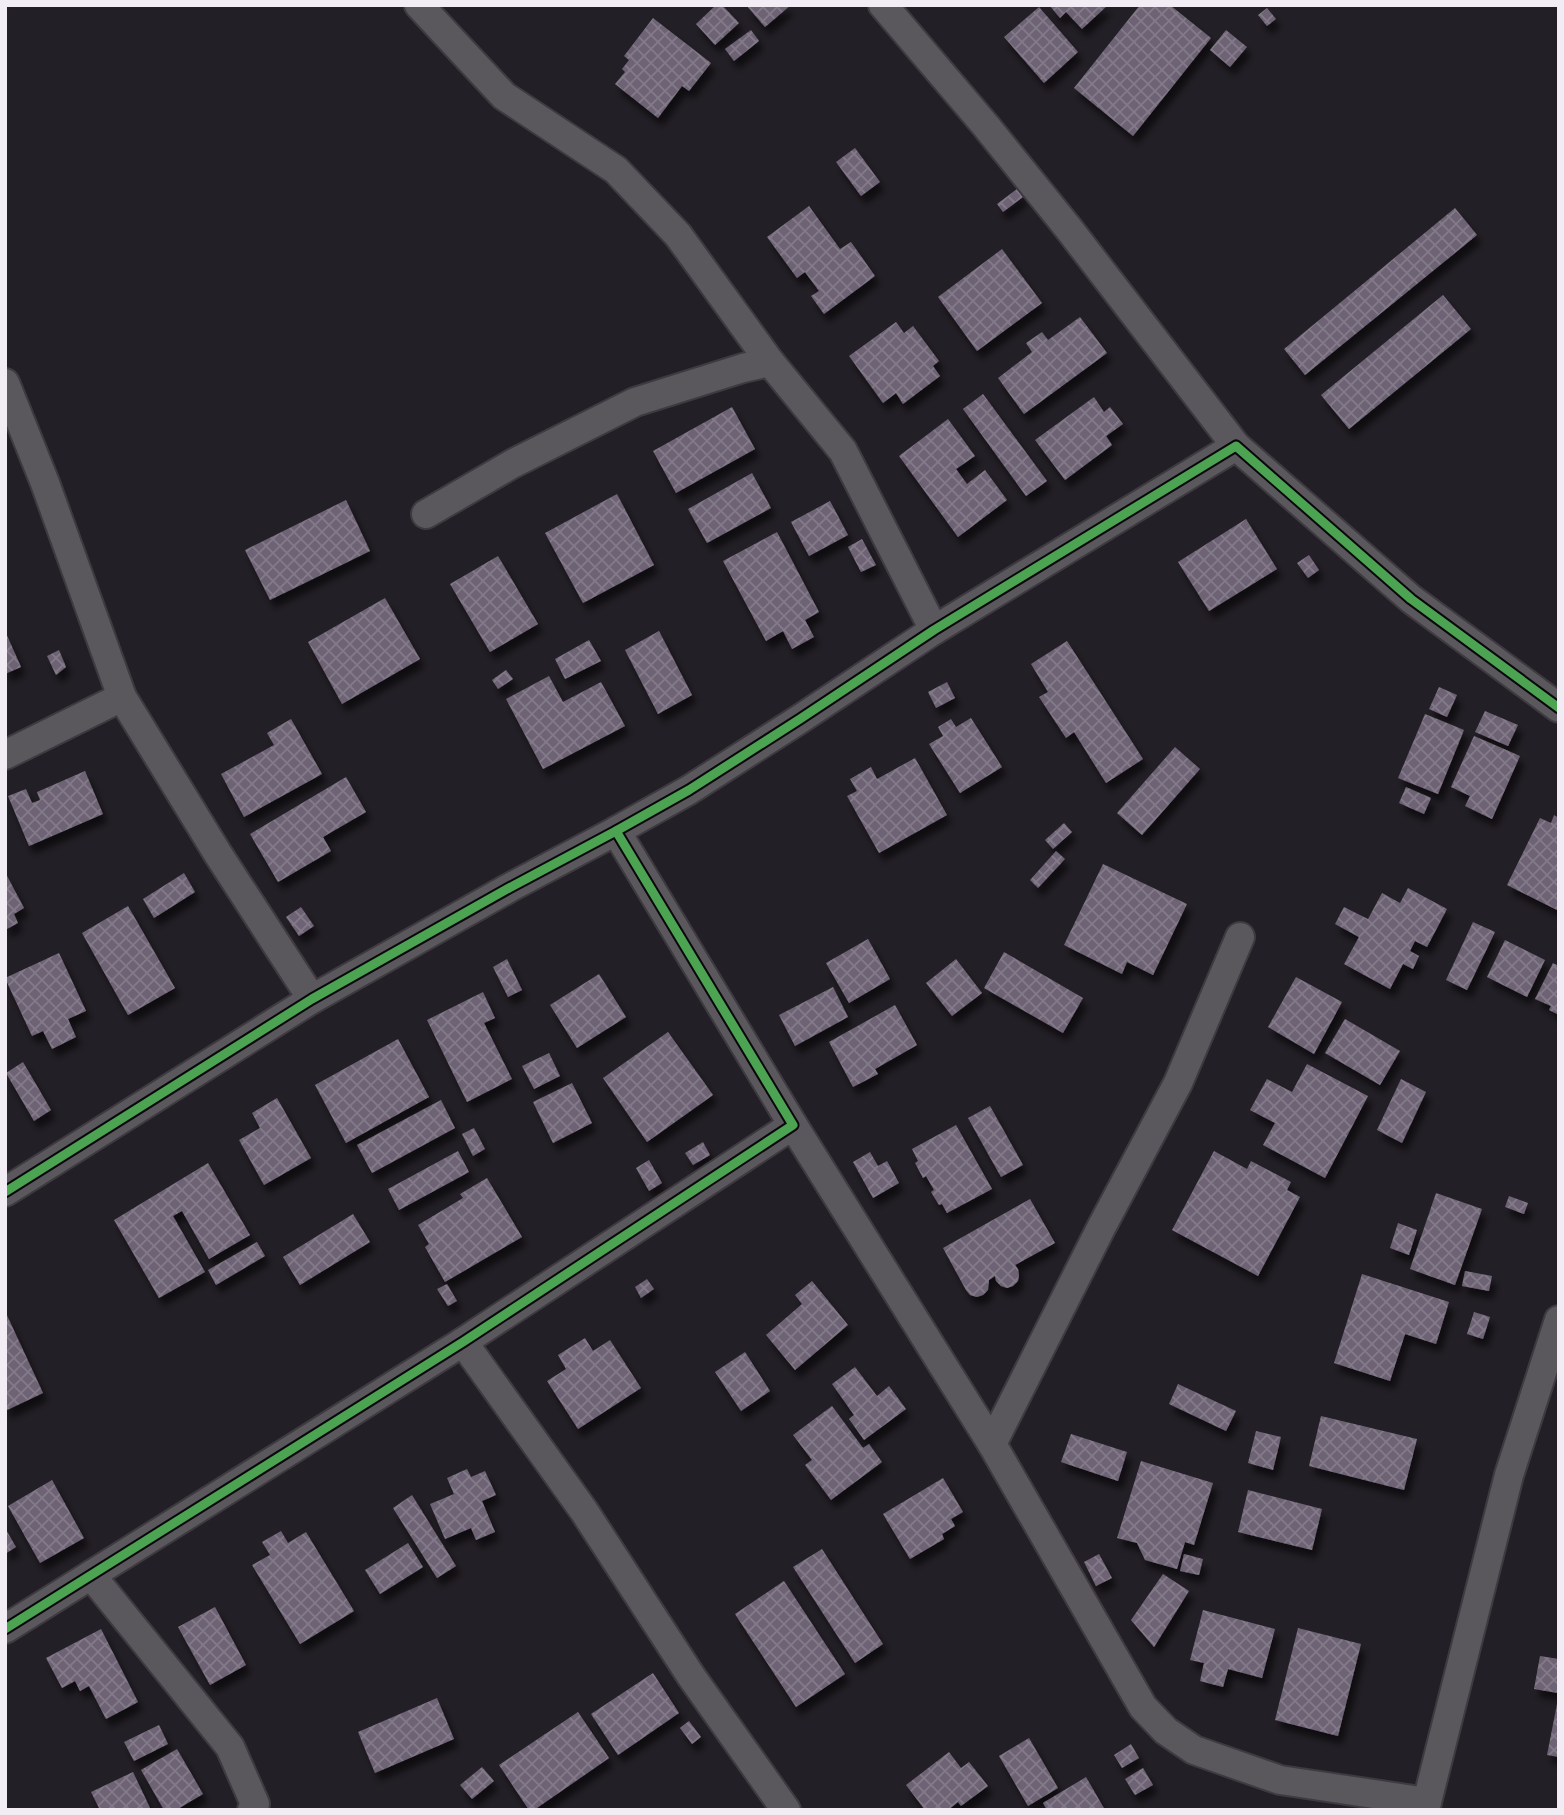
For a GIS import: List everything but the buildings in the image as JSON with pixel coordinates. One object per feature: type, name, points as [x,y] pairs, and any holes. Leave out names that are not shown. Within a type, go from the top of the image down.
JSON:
[{"type":"street","points":[[419,5],[504,96],[616,170],[678,235],[770,362],[843,451],[934,630]]},
{"type":"street","points":[[885,6],[1069,229],[1236,446],[1411,599],[1559,708]]},
{"type":"street","points":[[426,514],[512,464],[635,402],[770,362]]},
{"type":"street","points":[[5,383],[45,483],[122,697],[218,854],[312,999]]},
{"type":"street","points":[[5,1192],[312,999],[689,790],[934,630],[1236,446]]},
{"type":"street","points":[[5,755],[122,697]]},
{"type":"street","points":[[615,831],[793,1125],[992,1444],[1143,1707],[1166,1731],[1194,1750],[1280,1780],[1426,1806],[1509,1475],[1558,1326]]},
{"type":"street","points":[[992,1444],[1178,1083],[1240,937]]},
{"type":"street","points":[[5,1629],[463,1342],[793,1125]]},
{"type":"street","points":[[463,1342],[584,1511],[691,1676],[786,1810]]},
{"type":"street","points":[[91,1576],[230,1747],[255,1804],[252,1810]]},
{"type":"cycle path","points":[[5,1192],[312,999],[689,790],[934,630],[1236,446],[1411,599],[1559,708]]},
{"type":"cycle path","points":[[5,1629],[463,1342],[793,1125],[616,831]]}]
